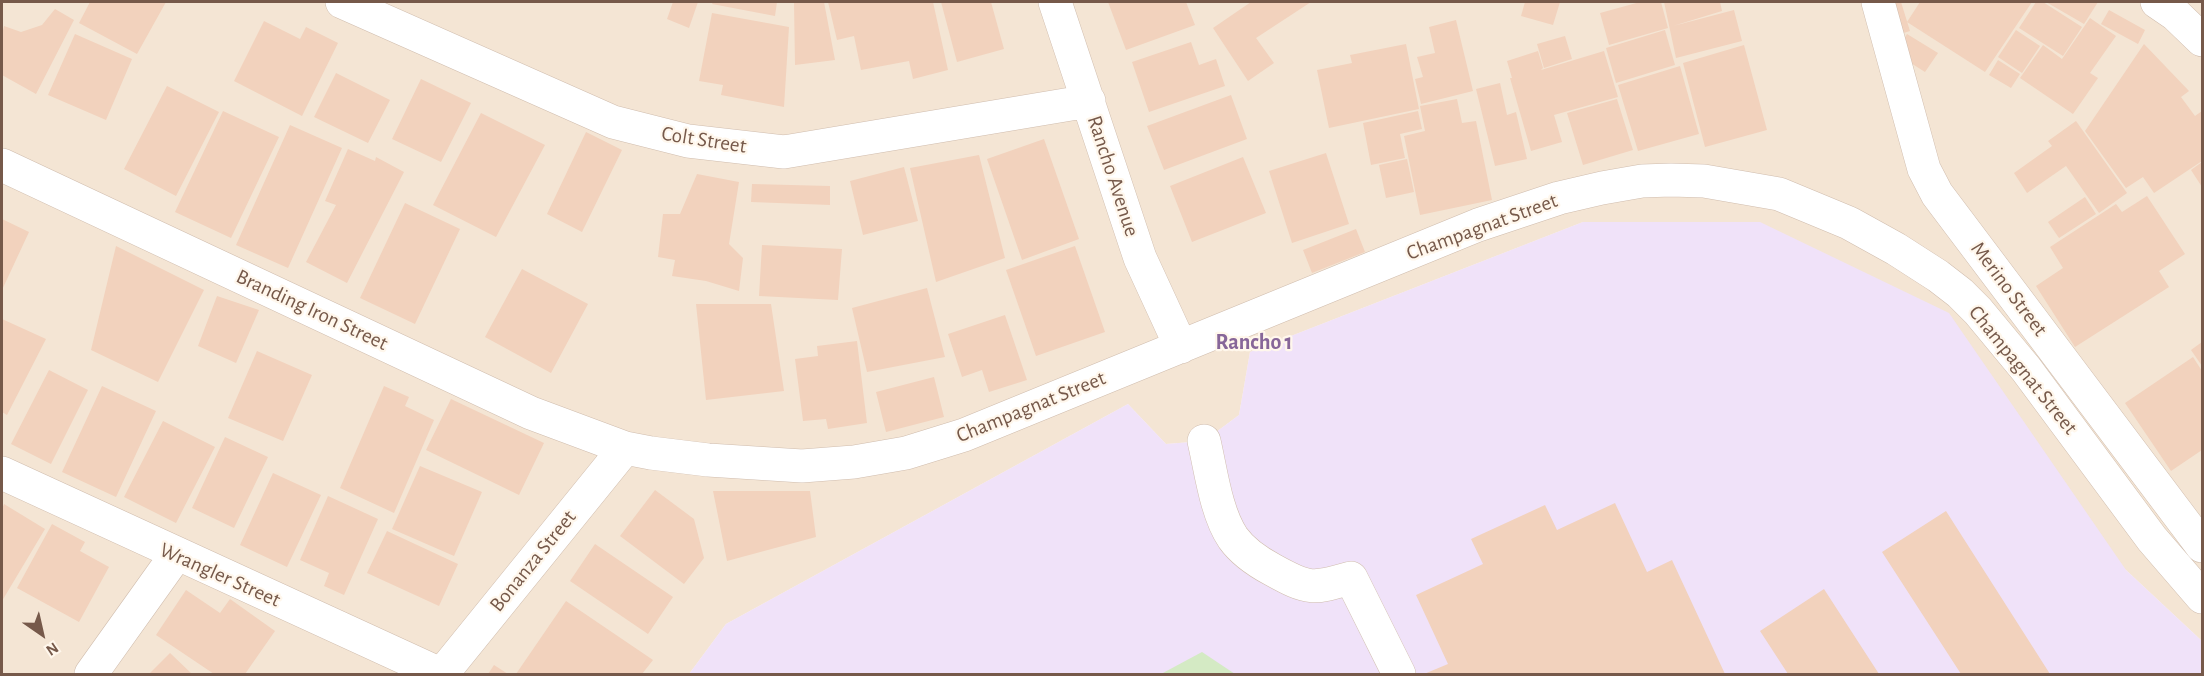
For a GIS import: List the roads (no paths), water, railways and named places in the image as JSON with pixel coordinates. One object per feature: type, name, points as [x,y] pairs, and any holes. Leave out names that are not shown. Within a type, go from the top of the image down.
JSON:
[{"type":"street","name":"Colt Street","points":[[342,2],[613,122],[688,141],[784,152],[1089,101]]},
{"type":"street","name":"Rancho Avenue","points":[[1054,2],[1140,258],[1181,347]]},
{"type":"street","name":"Merino Street","points":[[1878,2],[1924,170],[1937,194],[2202,546]]},
{"type":"street","points":[[2157,2],[2176,15],[2202,40]]},
{"type":"street","name":"Branding Iron Street","points":[[2,165],[531,413],[625,448]]},
{"type":"street","name":"Champagnat Street","points":[[625,448],[708,460],[802,466],[854,462],[896,454],[964,435],[1478,225],[1559,198],[1642,181],[1704,181],[1779,194],[1849,223],[1896,249],[1960,293],[2003,339],[2152,539],[2202,597]]},
{"type":"street","points":[[1204,441],[1220,510],[1233,538],[1256,561],[1297,583],[1318,587],[1351,578],[1399,675]]},
{"type":"street","name":"Bonanza Street","points":[[441,675],[625,448]]},
{"type":"street","name":"Wrangler Street","points":[[2,473],[441,675]]},
{"type":"street","points":[[91,675],[176,555]]},
{"type":"district","name":"Rancho 1","points":[[1254,342]]}]
